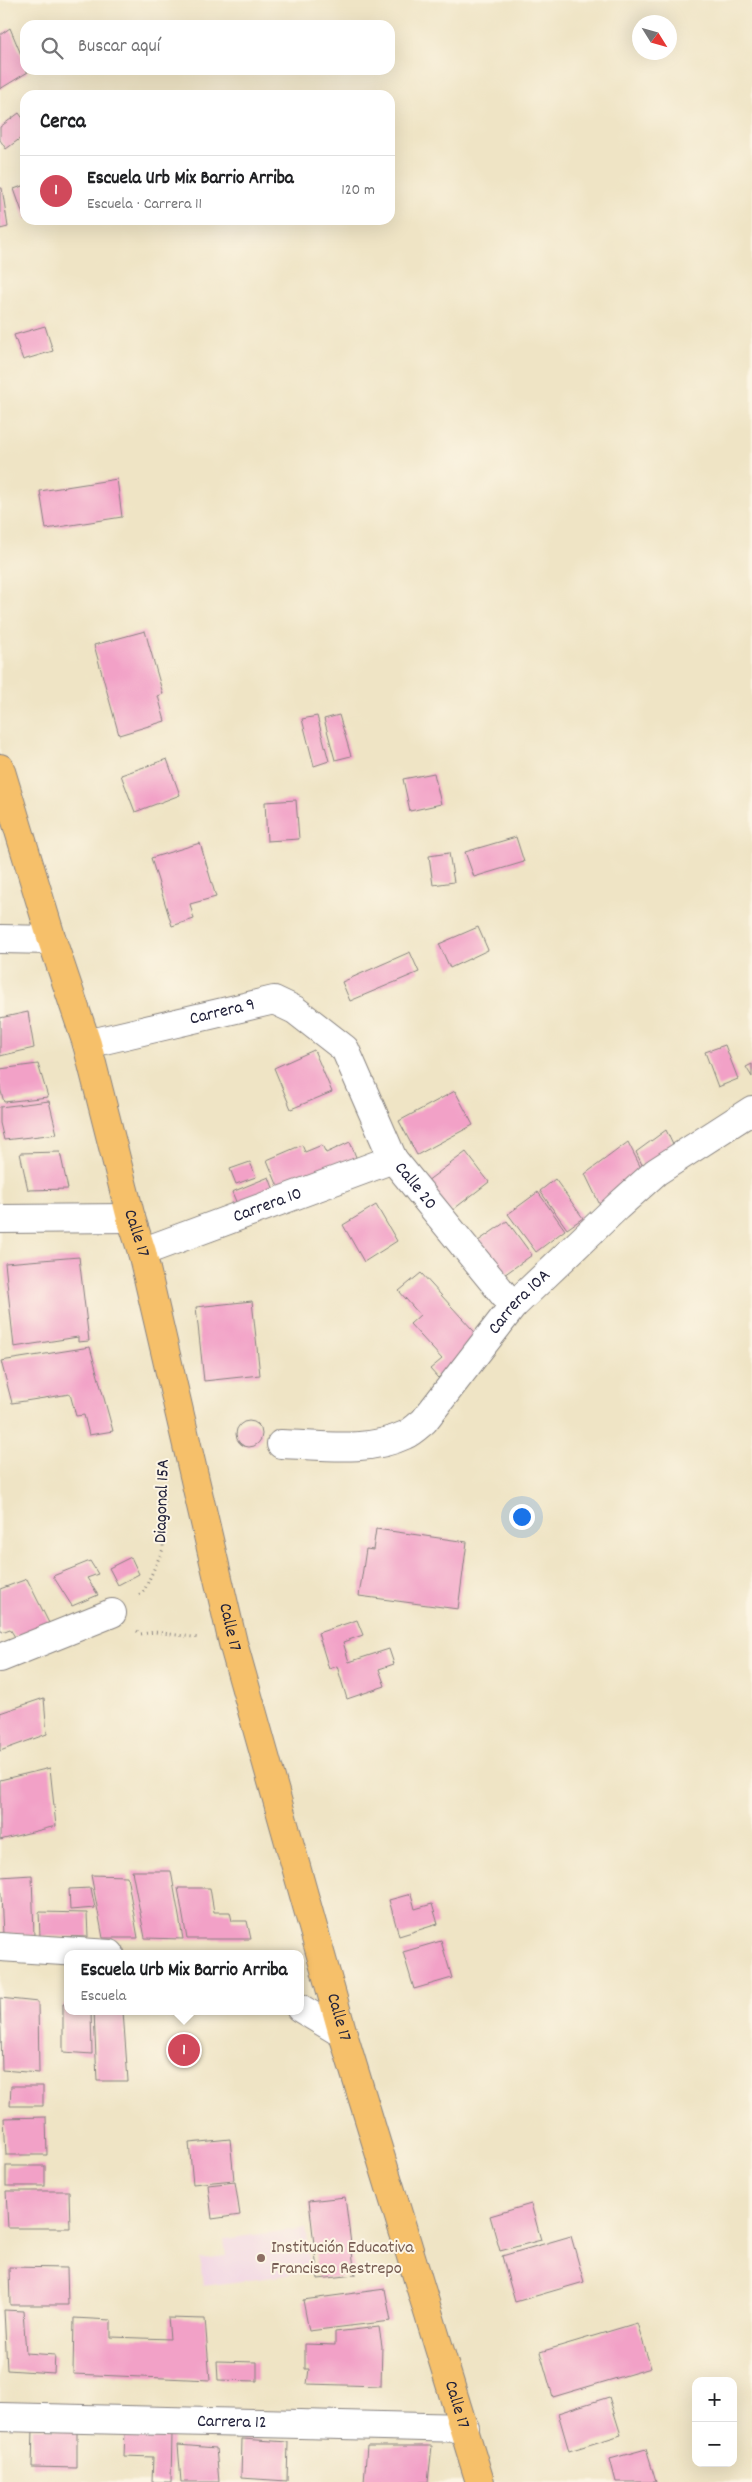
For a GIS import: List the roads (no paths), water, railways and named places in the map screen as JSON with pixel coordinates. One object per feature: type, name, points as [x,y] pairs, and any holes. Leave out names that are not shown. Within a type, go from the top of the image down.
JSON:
[{"type":"highway","name":"Calle 17","points":[[0,768],[52,940],[87,1044],[131,1218],[142,1252],[233,1643],[343,2034],[480,2482]]},
{"type":"street","points":[[0,939],[52,940]]},
{"type":"street","name":"Carrera 9","points":[[87,1044],[274,1000],[295,1010],[345,1049]]},
{"type":"street","name":"Calle 20","points":[[345,1049],[392,1159],[512,1306]]},
{"type":"street","name":"Carrera 10A","points":[[280,1444],[353,1446],[380,1443],[405,1435],[424,1422],[512,1306],[656,1172],[752,1110]]},
{"type":"street","name":"Carrera 10","points":[[142,1252],[392,1159]]},
{"type":"street","points":[[0,1219],[131,1218]]},
{"type":"street","points":[[0,1658],[112,1613]]},
{"type":"street","points":[[0,1948],[64,1951]]},
{"type":"street","points":[[304,2010],[343,2034]]},
{"type":"street","name":"Carrera 12","points":[[0,2417],[465,2428]]},
{"type":"place","name":"Escuela Urb Mix Barrio Arriba","points":[[184,2050]]},
{"type":"place","name":"Institución Educativa Francisco Restrepo","points":[[261,2258]]}]
